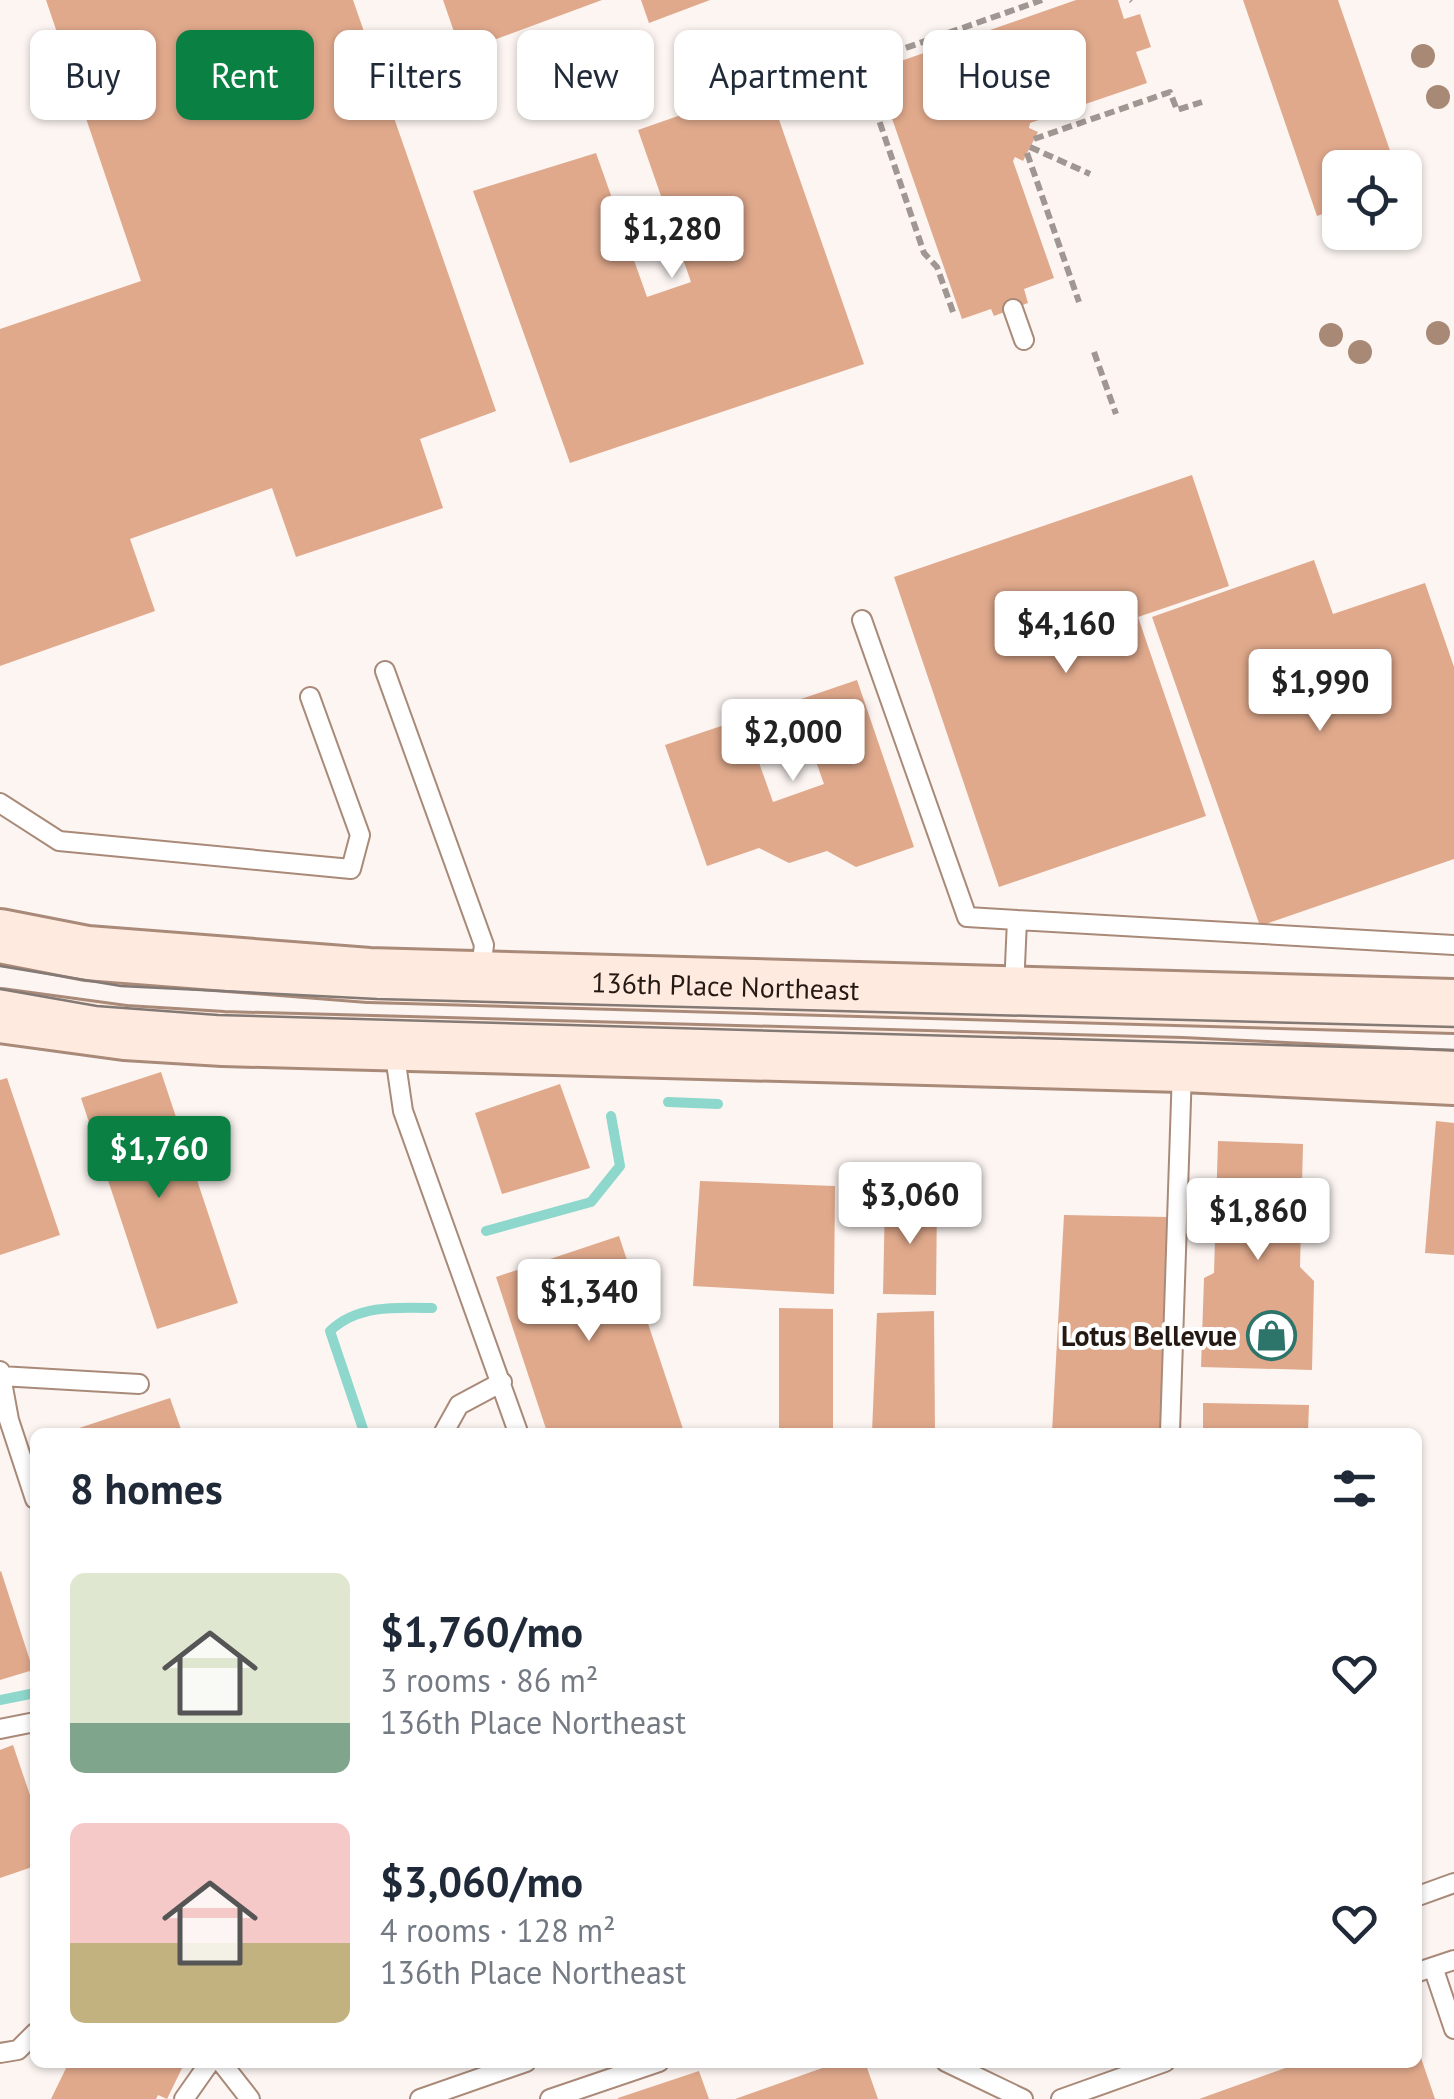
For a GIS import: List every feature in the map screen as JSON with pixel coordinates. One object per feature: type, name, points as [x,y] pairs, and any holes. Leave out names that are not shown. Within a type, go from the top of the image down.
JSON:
[{"type":"street","name":"136th Place Northeast","points":[[0,936],[88,954],[174,962],[480,976],[1454,1006]]},
{"type":"street","points":[[0,1016],[125,1033],[1182,1065],[1454,1078]]},
{"type":"lane","points":[[1013,309],[1024,340]]},
{"type":"lane","points":[[862,620],[967,917],[1454,945]]},
{"type":"lane","points":[[385,671],[484,946],[480,976]]},
{"type":"lane","points":[[0,803],[59,841],[351,869],[360,835],[310,697]]},
{"type":"lane","points":[[1014,993],[1017,920]]},
{"type":"lane","points":[[402,1043],[397,1070],[404,1111],[517,1428]]},
{"type":"lane","points":[[1170,1428],[1182,1065]]},
{"type":"lane","points":[[30,1484],[9,1420],[1,1374],[139,1384]]},
{"type":"lane","points":[[446,1428],[458,1405],[502,1382]]},
{"type":"lane","points":[[0,1729],[30,1723]]},
{"type":"lane","points":[[1422,1895],[1454,1883]]},
{"type":"lane","points":[[1454,1960],[1425,1970],[1454,2030]]},
{"type":"lane","points":[[0,2053],[18,2050],[30,2038]]},
{"type":"lane","points":[[184,2099],[206,2068]]},
{"type":"lane","points":[[226,2068],[250,2099]]},
{"type":"lane","points":[[420,2099],[509,2068]]},
{"type":"lane","points":[[550,2099],[641,2068]]},
{"type":"lane","points":[[959,2068],[1024,2099]]},
{"type":"lane","points":[[1060,2099],[1148,2068]]},
{"type":"path","points":[[903,49],[1042,0]]},
{"type":"path","points":[[1030,146],[1170,92],[1177,110],[1202,102]]},
{"type":"path","points":[[879,120],[924,253],[937,266],[953,312]]},
{"type":"path","points":[[1030,146],[1090,174]]},
{"type":"path","points":[[1030,146],[1079,302]]},
{"type":"path","points":[[1094,352],[1116,414]]},
{"type":"building","points":[[46,0],[353,0],[363,30],[334,30],[334,120],[395,120],[496,411],[420,439],[443,508],[296,557],[272,488],[130,539],[155,611],[0,666],[0,329],[141,281],[87,120],[156,120],[156,30],[56,30]]},
{"type":"building","points":[[443,0],[602,0],[497,39],[497,30],[453,30]]},
{"type":"building","points":[[641,0],[710,0],[649,23]]},
{"type":"building","points":[[1076,0],[1118,0],[1124,19],[1140,14],[1151,47],[1136,52],[1147,83],[1086,104],[1086,30],[990,30]]},
{"type":"building","points":[[1243,0],[1338,0],[1390,150],[1322,150],[1322,214],[1317,216]]},
{"type":"building","points":[[923,53],[923,120],[1039,120],[1030,123],[1029,128],[1038,132],[1023,161],[1015,157],[1013,161],[1054,278],[1024,289],[1028,303],[994,316],[991,309],[962,319],[892,120],[903,120],[903,60]]},
{"type":"building","points":[[674,117],[779,120],[864,364],[570,463],[473,191],[596,153],[647,297],[691,282],[638,130]]},
{"type":"building","points":[[1192,475],[1229,586],[1138,617],[1206,816],[999,887],[894,577]]},
{"type":"building","points":[[1314,560],[1333,614],[1425,583],[1454,667],[1454,859],[1260,926],[1152,617]]},
{"type":"building","points":[[857,680],[914,847],[856,867],[827,851],[789,863],[759,848],[707,866],[665,745]],"holes":[[[808,739],[824,784],[773,802],[757,757]]]},
{"type":"building","points":[[161,1072],[238,1303],[157,1329],[81,1098]]},
{"type":"building","points":[[7,1078],[60,1235],[0,1255],[0,1080]]},
{"type":"building","points":[[560,1084],[590,1168],[502,1194],[475,1113]]},
{"type":"building","points":[[1436,1121],[1454,1123],[1454,1255],[1425,1253]]},
{"type":"building","points":[[1218,1141],[1303,1144],[1300,1267],[1314,1281],[1312,1370],[1201,1367],[1204,1278],[1214,1273]]},
{"type":"building","points":[[700,1181],[835,1186],[834,1294],[693,1286]]},
{"type":"building","points":[[885,1199],[937,1199],[936,1295],[883,1294]]},
{"type":"building","points":[[1064,1215],[1168,1217],[1163,1428],[1052,1428]]},
{"type":"building","points":[[619,1236],[683,1428],[546,1428],[496,1277]]},
{"type":"building","points":[[779,1308],[833,1309],[833,1428],[779,1428]]},
{"type":"building","points":[[934,1311],[935,1428],[872,1428],[877,1313]]},
{"type":"building","points":[[170,1398],[181,1428],[79,1428]]},
{"type":"building","points":[[1203,1403],[1309,1405],[1308,1428],[1203,1428]]},
{"type":"building","points":[[0,1572],[30,1671],[0,1680]]},
{"type":"building","points":[[13,1745],[30,1795],[30,1868],[0,1878],[0,1750]]},
{"type":"building","points":[[1422,2061],[1435,2099],[1199,2099],[1285,2068],[1422,2068]]},
{"type":"building","points":[[66,2068],[182,2068],[167,2099],[158,2095],[156,2099],[51,2099]]},
{"type":"building","points":[[822,2068],[867,2068],[878,2099],[735,2099]]},
{"type":"building","points":[[699,2071],[709,2099],[618,2099],[618,2098]]},
{"type":"waterway","points":[[668,1102],[718,1104]]},
{"type":"waterway","points":[[486,1231],[591,1202],[620,1166],[611,1116]]},
{"type":"waterway","points":[[363,1428],[330,1331],[365,1312],[432,1308]]},
{"type":"waterway","points":[[0,1700],[30,1694]]},
{"type":"tram line","points":[[0,966],[121,986],[377,999],[1454,1027]]},
{"type":"tram line","points":[[0,989],[97,1006],[218,1015],[1454,1050]]},
{"type":"place","name":"Lotus Bellevue","points":[[1272,1335]]}]
